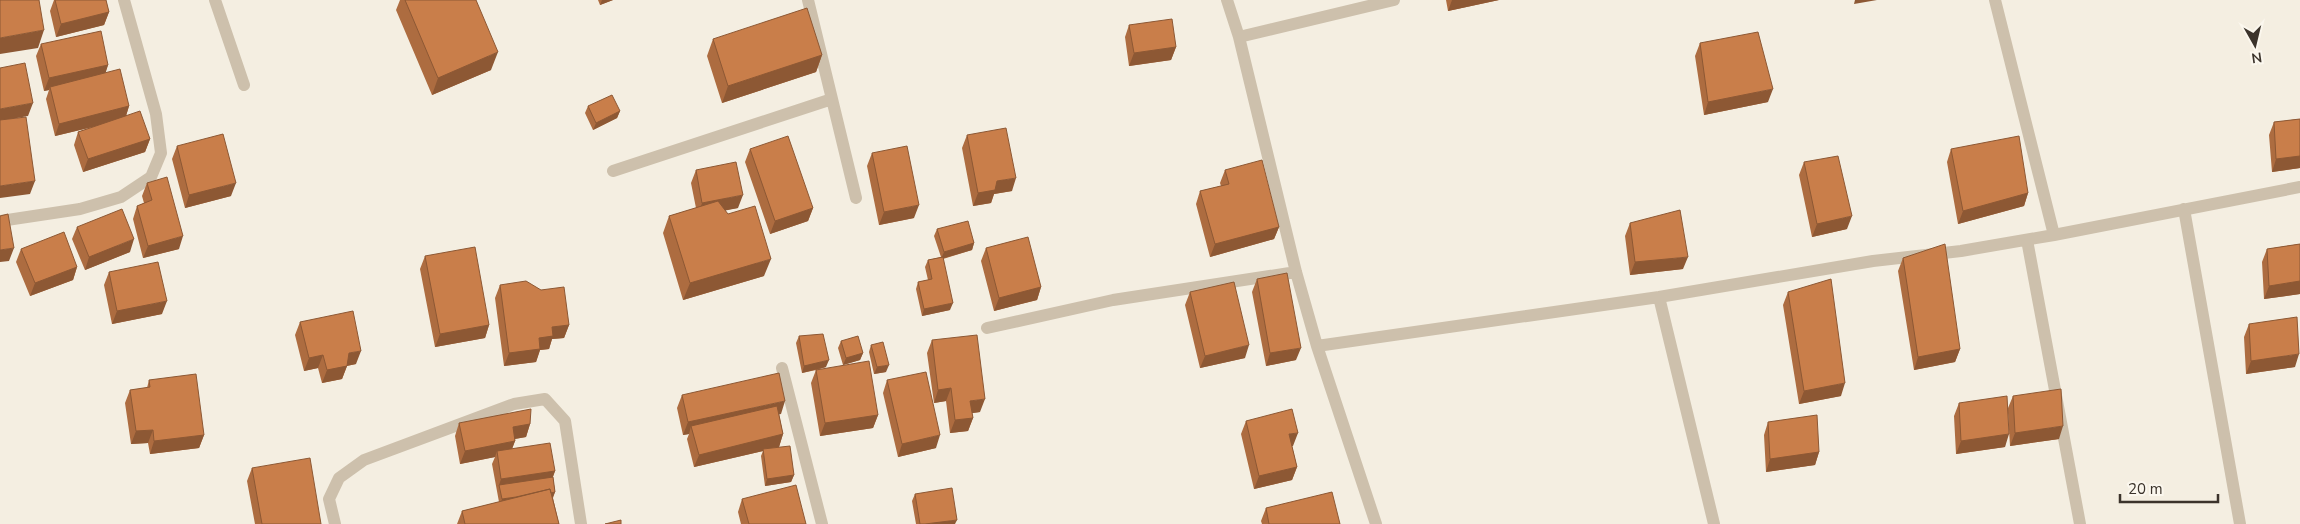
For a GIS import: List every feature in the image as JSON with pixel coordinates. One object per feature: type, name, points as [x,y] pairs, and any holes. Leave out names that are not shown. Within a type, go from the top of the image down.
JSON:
[{"type":"street","points":[[0,221],[80,209],[121,197],[151,177],[161,153],[156,114],[124,0]]},
{"type":"street","points":[[215,0],[244,85]]},
{"type":"street","points":[[808,0],[856,198]]},
{"type":"street","points":[[1227,0],[1239,37],[1296,272],[1317,346],[1376,524]]},
{"type":"street","points":[[1239,37],[1394,0]]},
{"type":"street","points":[[1995,0],[2054,235]]},
{"type":"street","points":[[613,171],[832,99]]},
{"type":"street","points":[[1317,346],[1659,297],[1874,261],[1961,251],[2054,235],[2300,187]]},
{"type":"street","points":[[2184,209],[2240,524]]},
{"type":"street","points":[[2027,240],[2080,524]]},
{"type":"street","points":[[986,328],[1113,300],[1296,272]]},
{"type":"street","points":[[1659,297],[1714,524]]},
{"type":"street","points":[[782,368],[822,524]]},
{"type":"street","points":[[335,524],[330,499],[340,478],[364,460],[514,404],[545,399],[565,421],[581,524]]},
{"type":"building","points":[[0,0],[39,0],[44,30],[0,38]]},
{"type":"building","points":[[55,0],[106,0],[109,12],[61,24]]},
{"type":"building","points":[[405,0],[476,0],[498,52],[438,78]]},
{"type":"building","points":[[807,8],[822,55],[728,86],[713,39]]},
{"type":"building","points":[[1172,19],[1176,47],[1134,53],[1129,25]]},
{"type":"building","points":[[101,31],[108,65],[49,78],[41,44]]},
{"type":"building","points":[[1758,32],[1773,89],[1708,102],[1700,43]]},
{"type":"building","points":[[25,63],[33,103],[0,109],[0,68]]},
{"type":"building","points":[[120,69],[129,106],[59,124],[50,87]]},
{"type":"building","points":[[612,95],[620,111],[596,123],[588,106]]},
{"type":"building","points":[[140,111],[150,139],[88,159],[78,132]]},
{"type":"building","points":[[26,117],[35,181],[0,186],[0,120]]},
{"type":"building","points":[[2300,119],[2300,156],[2276,159],[2274,122]]},
{"type":"building","points":[[1006,128],[1016,178],[997,181],[995,190],[978,193],[967,135]]},
{"type":"building","points":[[223,134],[236,183],[189,195],[177,146]]},
{"type":"building","points":[[788,136],[813,208],[775,221],[750,149]]},
{"type":"building","points":[[2019,136],[2028,193],[1963,211],[1951,149]]},
{"type":"building","points":[[907,146],[919,205],[884,212],[872,153]]},
{"type":"building","points":[[1838,156],[1852,216],[1817,224],[1804,162]]},
{"type":"building","points":[[1262,160],[1279,227],[1215,244],[1200,191],[1229,184],[1225,170]]},
{"type":"building","points":[[736,162],[743,195],[702,203],[696,170]]},
{"type":"building","points":[[167,177],[183,236],[148,246],[137,206],[152,200],[147,183]]},
{"type":"building","points":[[718,201],[728,214],[755,206],[771,259],[690,283],[669,216]]},
{"type":"building","points":[[122,209],[134,239],[89,257],[77,227]]},
{"type":"building","points":[[1680,210],[1688,257],[1635,262],[1630,223]]},
{"type":"building","points":[[8,214],[14,248],[0,250],[0,216]]},
{"type":"building","points":[[968,221],[974,243],[944,252],[937,229]]},
{"type":"building","points":[[64,232],[77,267],[35,283],[21,249]]},
{"type":"building","points":[[1028,237],[1041,287],[999,298],[986,248]]},
{"type":"building","points":[[1945,244],[1960,349],[1918,357],[1903,258]]},
{"type":"building","points":[[2300,244],[2300,281],[2269,286],[2267,249]]},
{"type":"building","points":[[475,247],[489,325],[440,334],[425,256]]},
{"type":"building","points":[[943,257],[953,303],[924,309],[918,282],[932,279],[928,260]]},
{"type":"building","points":[[158,262],[167,301],[117,311],[109,272]]},
{"type":"building","points":[[1287,273],[1301,348],[1270,353],[1257,279]]},
{"type":"building","points":[[1831,279],[1845,383],[1804,391],[1788,292]]},
{"type":"building","points":[[526,281],[541,290],[564,287],[569,325],[552,327],[553,336],[539,338],[540,349],[509,353],[500,285]]},
{"type":"building","points":[[1234,282],[1249,345],[1205,356],[1190,292]]},
{"type":"building","points":[[353,311],[361,351],[349,353],[347,366],[327,370],[323,355],[309,358],[300,322]]},
{"type":"building","points":[[2297,317],[2299,354],[2251,361],[2249,324]]},
{"type":"building","points":[[823,334],[829,360],[804,366],[799,336]]},
{"type":"building","points":[[977,335],[985,399],[970,401],[973,418],[955,420],[951,388],[938,390],[932,340]]},
{"type":"building","points":[[858,336],[863,353],[846,358],[841,341]]},
{"type":"building","points":[[883,342],[889,365],[877,367],[871,345]]},
{"type":"building","points":[[869,361],[878,415],[825,423],[816,370]]},
{"type":"building","points":[[926,372],[940,435],[902,444],[887,380]]},
{"type":"building","points":[[779,373],[785,401],[688,422],[682,395]]},
{"type":"building","points":[[196,374],[204,435],[154,441],[153,430],[136,431],[130,390],[150,387],[149,380]]},
{"type":"building","points":[[2061,389],[2063,426],[2015,433],[2013,396]]},
{"type":"building","points":[[2007,396],[2009,434],[1961,441],[1959,403]]},
{"type":"building","points":[[777,406],[783,434],[699,455],[691,426]]},
{"type":"building","points":[[531,409],[530,424],[513,427],[515,441],[465,451],[459,423]]},
{"type":"building","points":[[1292,409],[1298,433],[1289,434],[1297,467],[1259,476],[1246,421]]},
{"type":"building","points":[[1817,415],[1819,452],[1770,459],[1768,422]]},
{"type":"building","points":[[550,443],[555,471],[501,479],[497,451]]},
{"type":"building","points":[[790,446],[794,475],[767,479],[763,449]]},
{"type":"building","points":[[310,458],[321,524],[262,524],[252,468]]},
{"type":"building","points":[[553,477],[555,492],[551,493],[550,489],[502,499],[499,485]]},
{"type":"building","points":[[796,485],[806,524],[749,524],[742,499]]},
{"type":"building","points":[[952,488],[957,520],[920,524],[915,494]]},
{"type":"building","points":[[550,489],[559,524],[465,524],[462,511]]},
{"type":"building","points":[[1332,492],[1340,524],[1269,524],[1266,508]]},
{"type":"building","points":[[621,520],[621,524],[605,524]]}]
